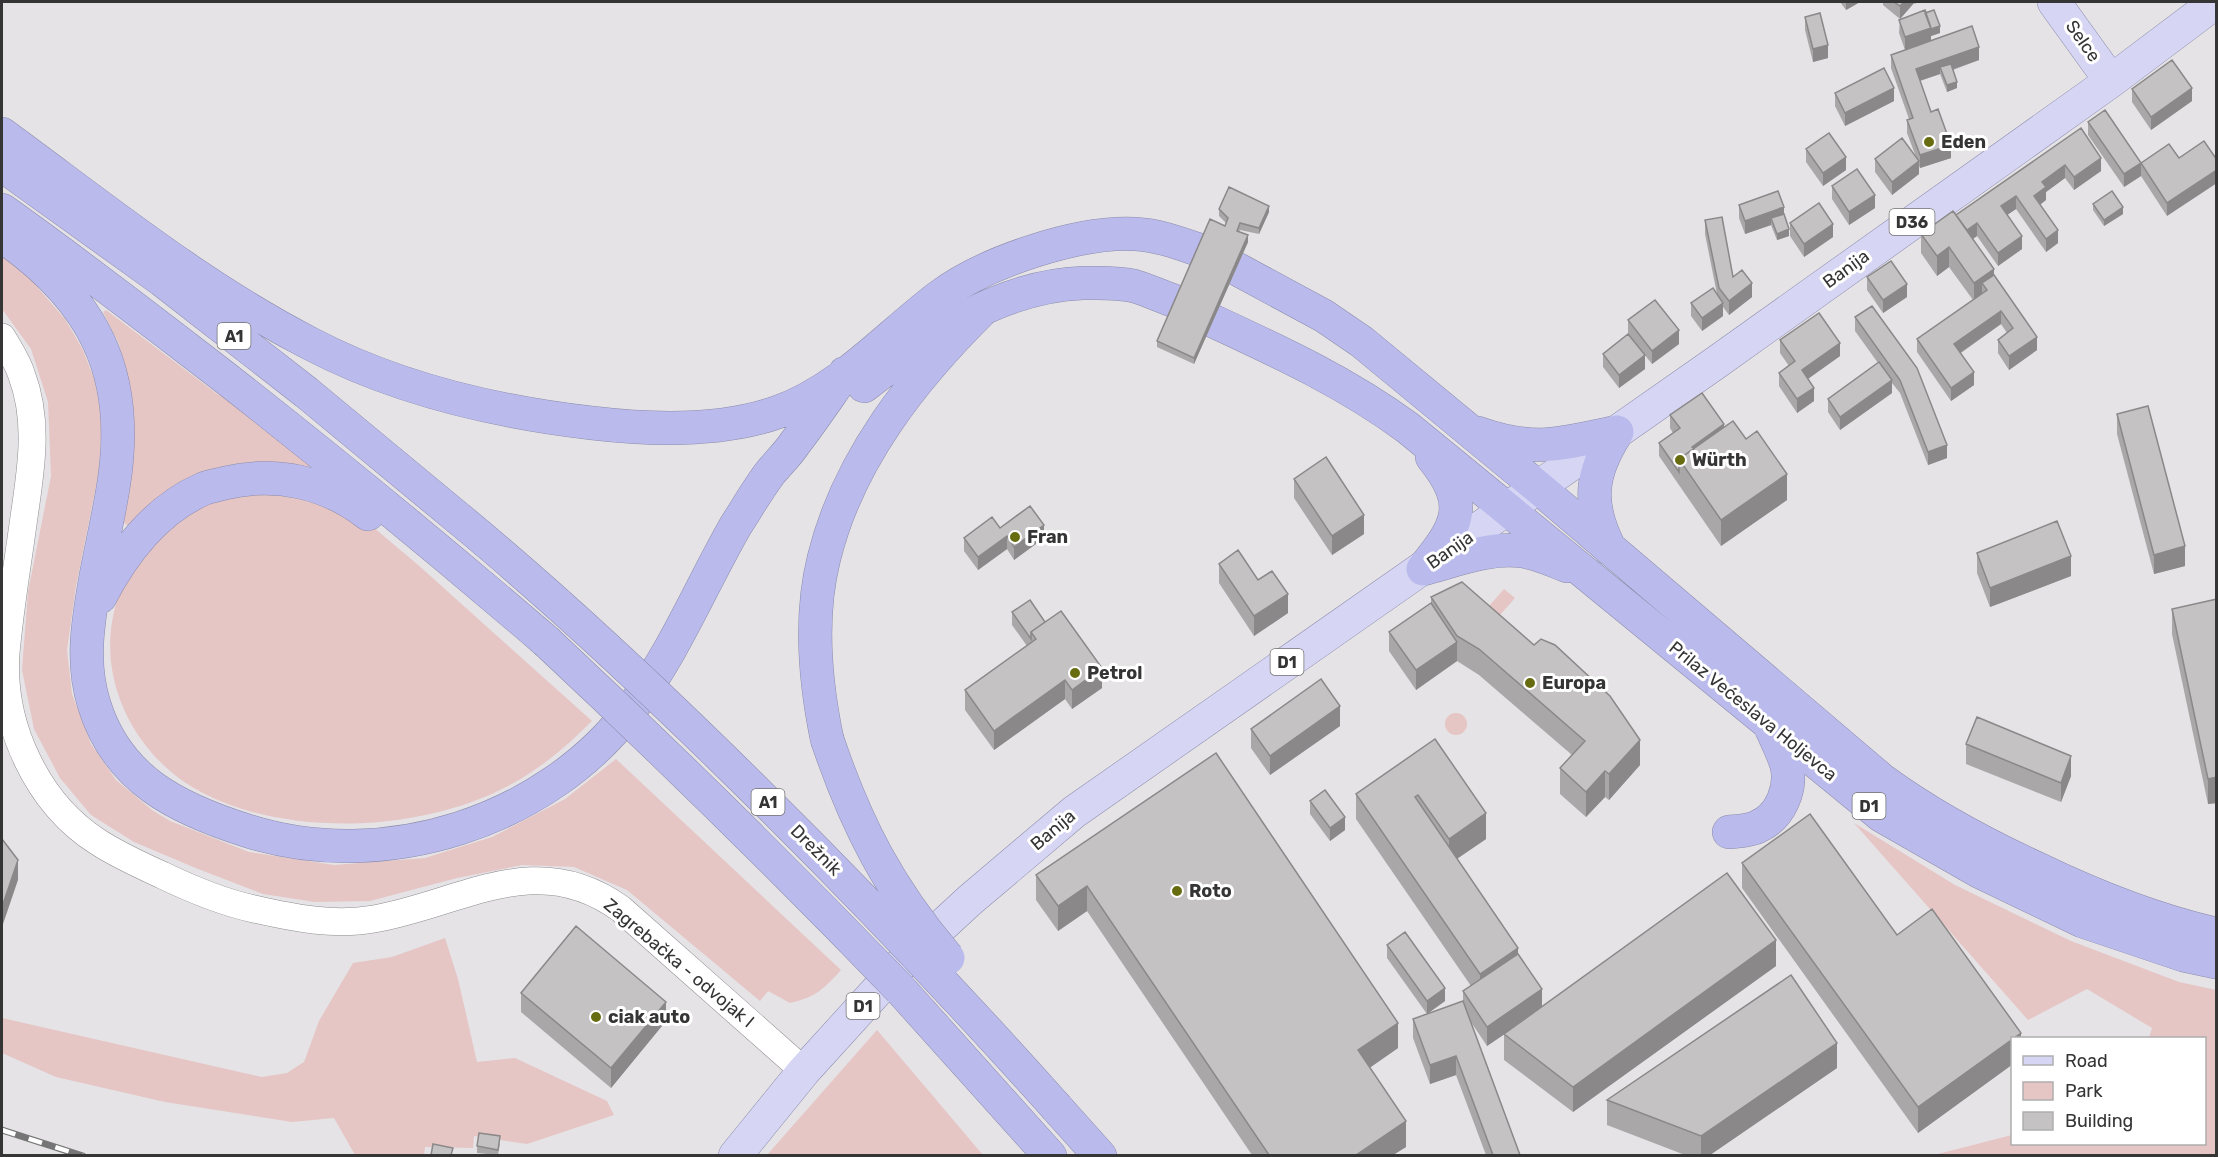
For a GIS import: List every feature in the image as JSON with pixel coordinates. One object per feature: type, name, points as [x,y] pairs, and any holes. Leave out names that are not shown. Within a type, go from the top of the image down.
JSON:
[{"type":"highway","points":[[2,134],[224,293],[302,339],[387,377],[462,399],[538,417],[615,426],[682,427],[742,421],[778,412],[808,398],[845,374],[942,294],[1007,260],[1053,244],[1102,236],[1135,234],[1169,240],[1199,250]]},
{"type":"highway","name":"Drežnik","points":[[2,165],[180,294],[307,393],[574,617],[761,796],[920,956],[1100,1155]]},
{"type":"highway","name":"A1","points":[[2,210],[150,320],[434,545]]},
{"type":"highway","points":[[2,236],[44,269],[71,296],[92,328],[105,356],[116,396],[117,435],[114,479],[89,620],[86,658],[87,679],[101,725],[113,746],[128,765],[166,798],[211,820],[264,836],[294,841],[325,845],[379,844],[436,836],[464,828],[523,800],[551,784],[577,764],[630,712],[672,647],[737,524],[768,476],[794,446],[845,374]]},
{"type":"highway","name":"Prilaz Većeslava Holjevca","points":[[1237,269],[1334,323],[1362,342],[1539,488],[1882,780],[1915,804],[1993,848],[2092,895],[2197,939],[2217,962]]},
{"type":"highway","points":[[794,446],[895,362],[943,330],[984,308],[1021,293],[1062,284],[1100,283],[1132,286],[1177,302]]},
{"type":"highway","points":[[984,308],[955,336],[893,412],[860,464],[837,513],[823,560],[817,603],[815,648],[819,700],[827,739],[842,784],[861,829],[894,886],[940,949],[1040,1064],[1051,1083],[1057,1108]]},
{"type":"highway","points":[[1213,321],[1337,381],[1372,402],[1408,428],[1442,469],[1457,507],[1452,529],[1423,569]]},
{"type":"highway","name":"Prilaz Većeslava Holjevca","points":[[1408,428],[1882,816],[1980,872],[2082,921],[2197,939]]},
{"type":"highway","points":[[1465,428],[1505,442],[1539,446],[1617,432]]},
{"type":"highway","points":[[1611,551],[1601,531],[1594,494],[1603,455],[1617,432]]},
{"type":"highway","points":[[89,620],[123,558],[146,531],[173,507],[204,488],[235,481],[263,477],[296,481],[332,491],[361,509],[404,542],[434,545]]},
{"type":"highway","name":"Drežnik","points":[[434,545],[546,641],[668,755],[900,989],[1050,1155]]},
{"type":"highway","points":[[1423,569],[1495,552],[1521,551],[1590,575]]},
{"type":"highway","points":[[1729,832],[1757,827],[1768,820],[1783,802],[1789,778],[1786,764],[1769,723]]},
{"type":"main road","name":"Selce","points":[[2054,2],[2111,81]]},
{"type":"main road","name":"Banija","points":[[735,1155],[804,1071],[923,942],[1074,812],[1539,488],[2111,81],[2216,2]]},
{"type":"street","name":"Zagrebačka - odvojak I","points":[[2,337],[22,375],[29,404],[33,438],[6,653],[6,694],[16,732],[32,769],[42,786],[69,818],[97,842],[183,885],[237,905],[290,917],[331,921],[376,919],[489,887],[523,881],[546,880],[570,884],[591,891],[621,909],[804,1071]]},
{"type":"green space","points":[[2,256],[26,274],[65,319],[83,350],[95,381],[102,420],[99,472],[76,586],[67,650],[72,694],[91,744],[116,780],[152,810],[170,821],[249,852],[334,865],[425,858],[492,837],[565,799],[616,759],[841,970],[824,987],[807,998],[790,1003],[768,991],[760,1001],[627,890],[574,867],[522,865],[457,878],[370,901],[315,902],[263,894],[198,869],[134,842],[91,815],[60,778],[34,729],[22,670],[28,592],[51,476],[48,402],[31,349],[2,309]]},
{"type":"green space","points":[[106,310],[216,393],[254,417],[327,476],[289,467],[130,527],[123,522],[133,416],[129,382],[119,344],[103,312]]},
{"type":"green space","points":[[268,486],[367,522],[592,721],[547,761],[495,792],[455,807],[413,817],[369,823],[324,823],[281,818],[240,808],[203,793],[180,779],[159,761],[142,740],[128,717],[118,692],[112,666],[110,639],[120,590],[131,566],[185,510],[211,500]]},
{"type":"green space","points":[[1504,589],[1515,598],[1493,623],[1482,614]]},
{"type":"green space","points":[[1456,713],[1464,716],[1467,724],[1464,732],[1456,735],[1448,732],[1445,724],[1448,716]]},
{"type":"green space","points":[[1854,823],[1955,885],[2071,941],[2179,982],[2216,990],[2216,1155],[1934,1155],[2011,1135],[2011,1145],[2206,1145],[2206,1037],[2149,1037],[2152,1028],[2087,989],[2028,1020]]},
{"type":"green space","points":[[445,938],[458,979],[477,1062],[515,1058],[607,1101],[614,1115],[527,1144],[474,1136],[473,1148],[425,1147],[424,1155],[355,1155],[334,1118],[292,1122],[165,1102],[56,1077],[2,1053],[2,1018],[262,1077],[287,1073],[304,1062],[319,1021],[353,963],[392,957]]},
{"type":"green space","points":[[877,1030],[983,1155],[767,1155]]},
{"type":"building","points":[[1925,10],[1931,28],[1905,37],[1899,20]]},
{"type":"building","points":[[1934,10],[1940,26],[1931,29],[1925,13]]},
{"type":"building","points":[[1820,13],[1828,45],[1813,49],[1805,17]]},
{"type":"building","points":[[1972,26],[1979,47],[1916,69],[1931,112],[1938,109],[1951,145],[1920,155],[1907,120],[1913,118],[1891,55]]},
{"type":"building","points":[[2172,60],[2192,88],[2151,117],[2132,89]]},
{"type":"building","points":[[1951,64],[1957,82],[1947,85],[1940,67]]},
{"type":"building","points":[[1884,68],[1894,88],[1845,113],[1835,93]]},
{"type":"building","points":[[2105,110],[2141,163],[2124,174],[2088,122]]},
{"type":"building","points":[[2081,128],[2101,158],[2074,177],[2065,165],[2042,182],[2046,187],[2034,196],[2058,230],[2046,239],[2016,196],[2001,206],[2022,236],[1998,253],[1977,223],[1967,230],[1956,215]]},
{"type":"building","points":[[1829,133],[1846,157],[1823,173],[1806,149]]},
{"type":"building","points":[[1902,138],[1919,161],[1892,182],[1875,159]]},
{"type":"building","points":[[2204,141],[2217,160],[2217,170],[2167,203],[2141,163],[2169,144],[2179,158]]},
{"type":"building","points":[[1857,169],[1875,195],[1849,212],[1832,186]]},
{"type":"building","points":[[1229,187],[1269,206],[1259,228],[1240,223],[1237,231],[1248,235],[1194,358],[1157,341],[1210,219],[1225,226],[1228,218],[1219,209]]},
{"type":"building","points":[[1778,191],[1784,207],[1745,221],[1739,205]]},
{"type":"building","points":[[2112,191],[2123,207],[2104,220],[2093,204]]},
{"type":"building","points":[[1819,203],[1833,224],[1804,244],[1790,223]]},
{"type":"building","points":[[1953,211],[1994,269],[1974,283],[1949,247],[1937,256],[1921,234]]},
{"type":"building","points":[[1784,214],[1789,229],[1777,234],[1771,218]]},
{"type":"building","points":[[1722,217],[1733,277],[1742,270],[1752,283],[1729,301],[1719,288],[1705,220]]},
{"type":"building","points":[[1891,261],[1907,284],[1883,300],[1867,277]]},
{"type":"building","points":[[1994,275],[2037,337],[2009,356],[1998,340],[2013,328],[2001,311],[1954,344],[1974,372],[1951,388],[1917,339],[1987,290],[1982,283]]},
{"type":"building","points":[[1713,288],[1723,303],[1702,318],[1691,303]]},
{"type":"building","points":[[1655,300],[1679,330],[1652,351],[1628,320]]},
{"type":"building","points":[[1872,306],[1917,368],[1947,445],[1928,452],[1900,380],[1855,317]]},
{"type":"building","points":[[1819,313],[1840,343],[1802,370],[1814,388],[1797,399],[1779,373],[1795,361],[1780,340]]},
{"type":"building","points":[[1628,334],[1645,355],[1619,375],[1603,354]]},
{"type":"building","points":[[1879,362],[1892,380],[1840,417],[1828,399]]},
{"type":"building","points":[[1702,393],[1724,424],[1679,459],[1679,472],[1659,443],[1680,428],[1670,415]]},
{"type":"building","points":[[2148,406],[2185,546],[2154,555],[2117,414]]},
{"type":"building","points":[[1733,421],[1746,439],[1757,431],[1787,474],[1721,520],[1679,459]]},
{"type":"building","points":[[1326,457],[1364,515],[1332,536],[1294,479]]},
{"type":"building","points":[[1030,506],[1044,525],[1014,547],[1007,536],[978,557],[964,538],[992,517],[1000,528]]},
{"type":"building","points":[[2057,521],[2071,556],[1990,588],[1977,553]]},
{"type":"building","points":[[1238,550],[1258,580],[1272,571],[1288,594],[1254,616],[1219,564]]},
{"type":"building","points":[[1462,582],[1534,645],[1541,639],[1555,645],[1610,696],[1640,740],[1609,774],[1605,771],[1586,792],[1560,768],[1585,741],[1479,649],[1457,636],[1431,597]]},
{"type":"building","points":[[2217,599],[2217,777],[2208,779],[2172,609]]},
{"type":"building","points":[[1030,600],[1045,622],[1031,632],[1031,639],[1012,612]]},
{"type":"building","points":[[1431,603],[1457,642],[1416,670],[1389,632]]},
{"type":"building","points":[[1061,611],[1102,668],[1072,690],[1065,680],[994,731],[965,690],[1036,639],[1031,632]]},
{"type":"building","points":[[1321,679],[1340,706],[1270,756],[1251,729]]},
{"type":"building","points":[[1977,717],[2071,756],[2061,783],[1966,744]]},
{"type":"building","points":[[1435,739],[1486,813],[1449,839],[1418,795],[1415,797],[1518,948],[1480,974],[1356,794]]},
{"type":"building","points":[[1216,753],[1398,1023],[1358,1050],[1406,1121],[1356,1155],[1269,1155],[1087,886],[1058,906],[1036,875]]},
{"type":"building","points":[[1325,790],[1345,817],[1330,828],[1310,801]]},
{"type":"building","points":[[1810,814],[1897,935],[1932,909],[2021,1033],[2011,1037],[2011,1040],[1918,1107],[1742,863]]},
{"type":"building","points":[[2,839],[18,860],[2,907]]},
{"type":"building","points":[[1727,873],[1776,940],[1573,1087],[1504,1034]]},
{"type":"building","points":[[576,926],[666,1002],[611,1068],[521,993]]},
{"type":"building","points":[[1405,932],[1445,988],[1427,1001],[1387,945]]},
{"type":"building","points":[[1518,954],[1542,989],[1487,1027],[1463,991]]},
{"type":"building","points":[[1791,975],[1837,1043],[1701,1136],[1607,1100]]},
{"type":"building","points":[[1463,1001],[1520,1155],[1493,1155],[1456,1056],[1430,1065],[1413,1019]]},
{"type":"building","points":[[479,1133],[500,1136],[498,1150],[477,1146]]},
{"type":"building","points":[[433,1144],[453,1148],[451,1155],[431,1155]]},
{"type":"railway","points":[[2,1130],[83,1156]]},
{"type":"place","name":"Eden","points":[[1929,142]]},
{"type":"place","name":"Würth","points":[[1680,460]]},
{"type":"place","name":"Fran","points":[[1015,537]]},
{"type":"place","name":"Petrol","points":[[1075,673]]},
{"type":"place","name":"Europa","points":[[1530,683]]},
{"type":"place","name":"Roto","points":[[1177,891]]},
{"type":"place","name":"ciak auto","points":[[596,1017]]}]
